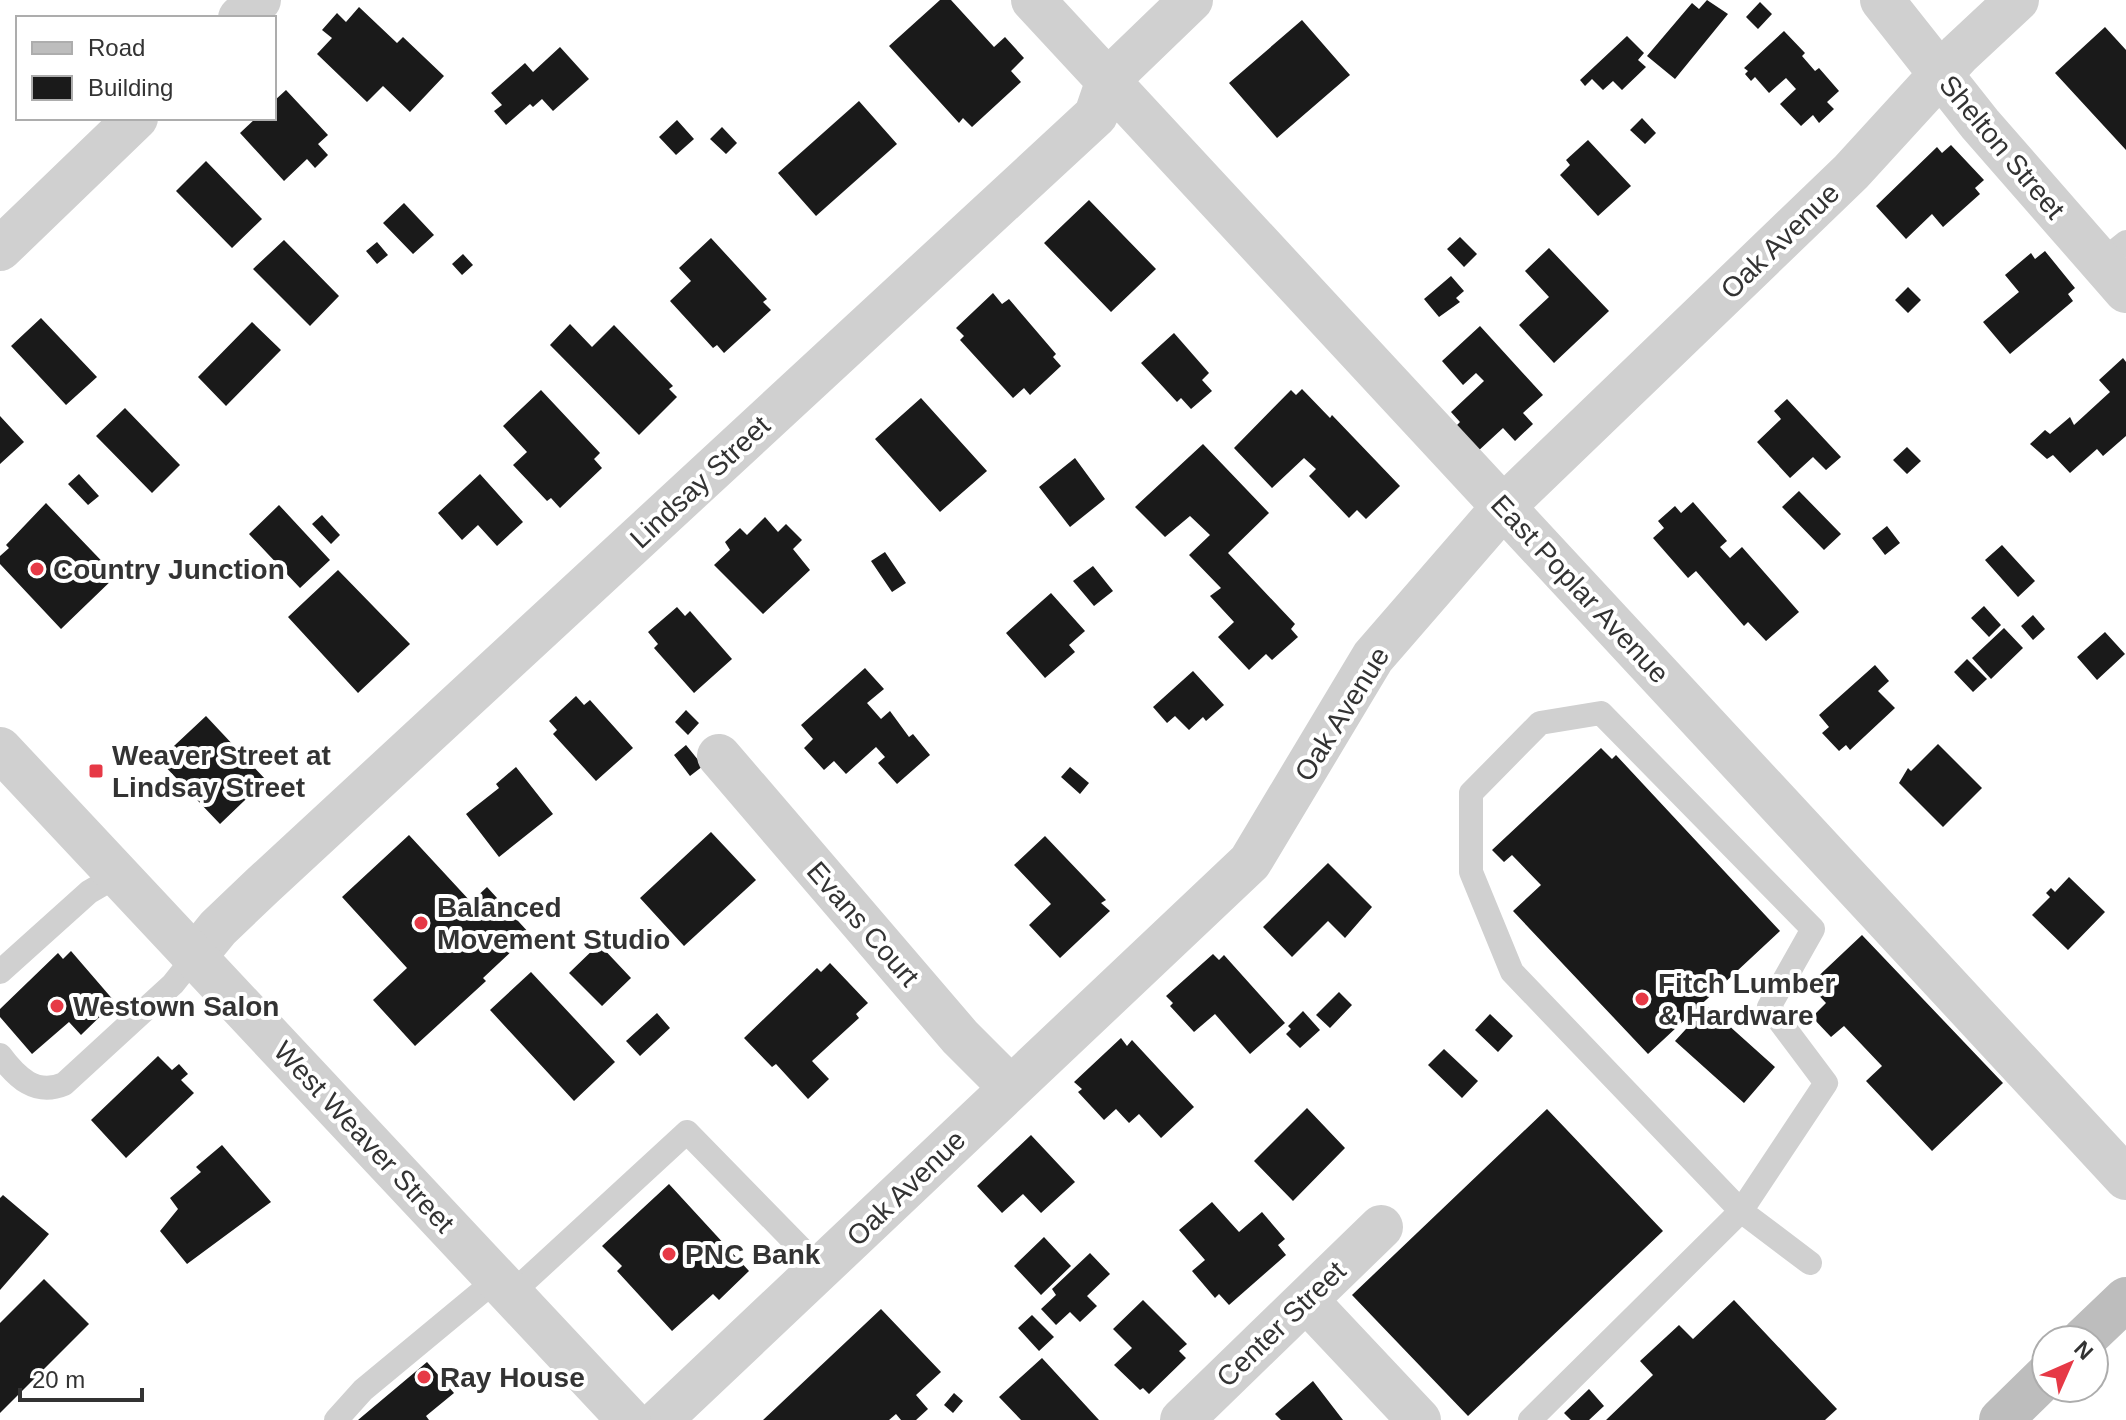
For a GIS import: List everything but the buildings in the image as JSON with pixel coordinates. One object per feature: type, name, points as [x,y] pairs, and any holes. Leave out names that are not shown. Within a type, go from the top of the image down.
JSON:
[{"type":"main road","points":[[2100,1324],[2126,1299]]},
{"type":"main road","points":[[2001,1420],[2030,1392]]},
{"type":"street","points":[[242,16],[259,0]]},
{"type":"street","name":"East Poplar Avenue","points":[[1033,0],[2126,1178]]},
{"type":"street","name":"Lindsay Street","points":[[196,955],[218,928],[262,886],[1096,115],[1108,80],[1191,0]]},
{"type":"street","name":"Shelton Street","points":[[1882,0],[1942,75],[2118,265]]},
{"type":"street","name":"Oak Avenue","points":[[660,1420],[1250,862],[1373,657],[1504,506],[1851,172],[2017,0]]},
{"type":"street","points":[[0,249],[134,120]]},
{"type":"street","name":"West Weaver Street","points":[[0,749],[629,1420]]},
{"type":"street","name":"Evans Court","points":[[719,756],[960,1037],[1011,1088]]},
{"type":"street","name":"Center Street","points":[[1182,1420],[1381,1227]]},
{"type":"street","points":[[1306,1300],[1419,1420]]},
{"type":"lane","points":[[1530,1420],[1741,1211],[1826,1083],[1769,1007],[1813,929],[1601,713],[1540,723],[1471,793],[1471,872],[1512,972],[1741,1211],[1810,1263]]},
{"type":"lane","points":[[0,972],[89,892],[120,874]]},
{"type":"lane","points":[[0,1055],[12,1071],[35,1088],[49,1090],[64,1084],[173,984],[196,955]]},
{"type":"lane","points":[[336,1420],[363,1390],[504,1286],[687,1132],[821,1269]]},
{"type":"place","name":"Country Junction","points":[[37,569]]},
{"type":"place","name":"Weaver Street at Lindsay Street","points":[[96,771]]},
{"type":"place","name":"Balanced Movement Studio","points":[[421,923]]},
{"type":"place","name":"Fitch Lumber & Hardware","points":[[1642,999]]},
{"type":"place","name":"Westown Salon","points":[[57,1006]]},
{"type":"place","name":"PNC Bank","points":[[669,1254]]},
{"type":"place","name":"Ray House","points":[[424,1377]]}]
